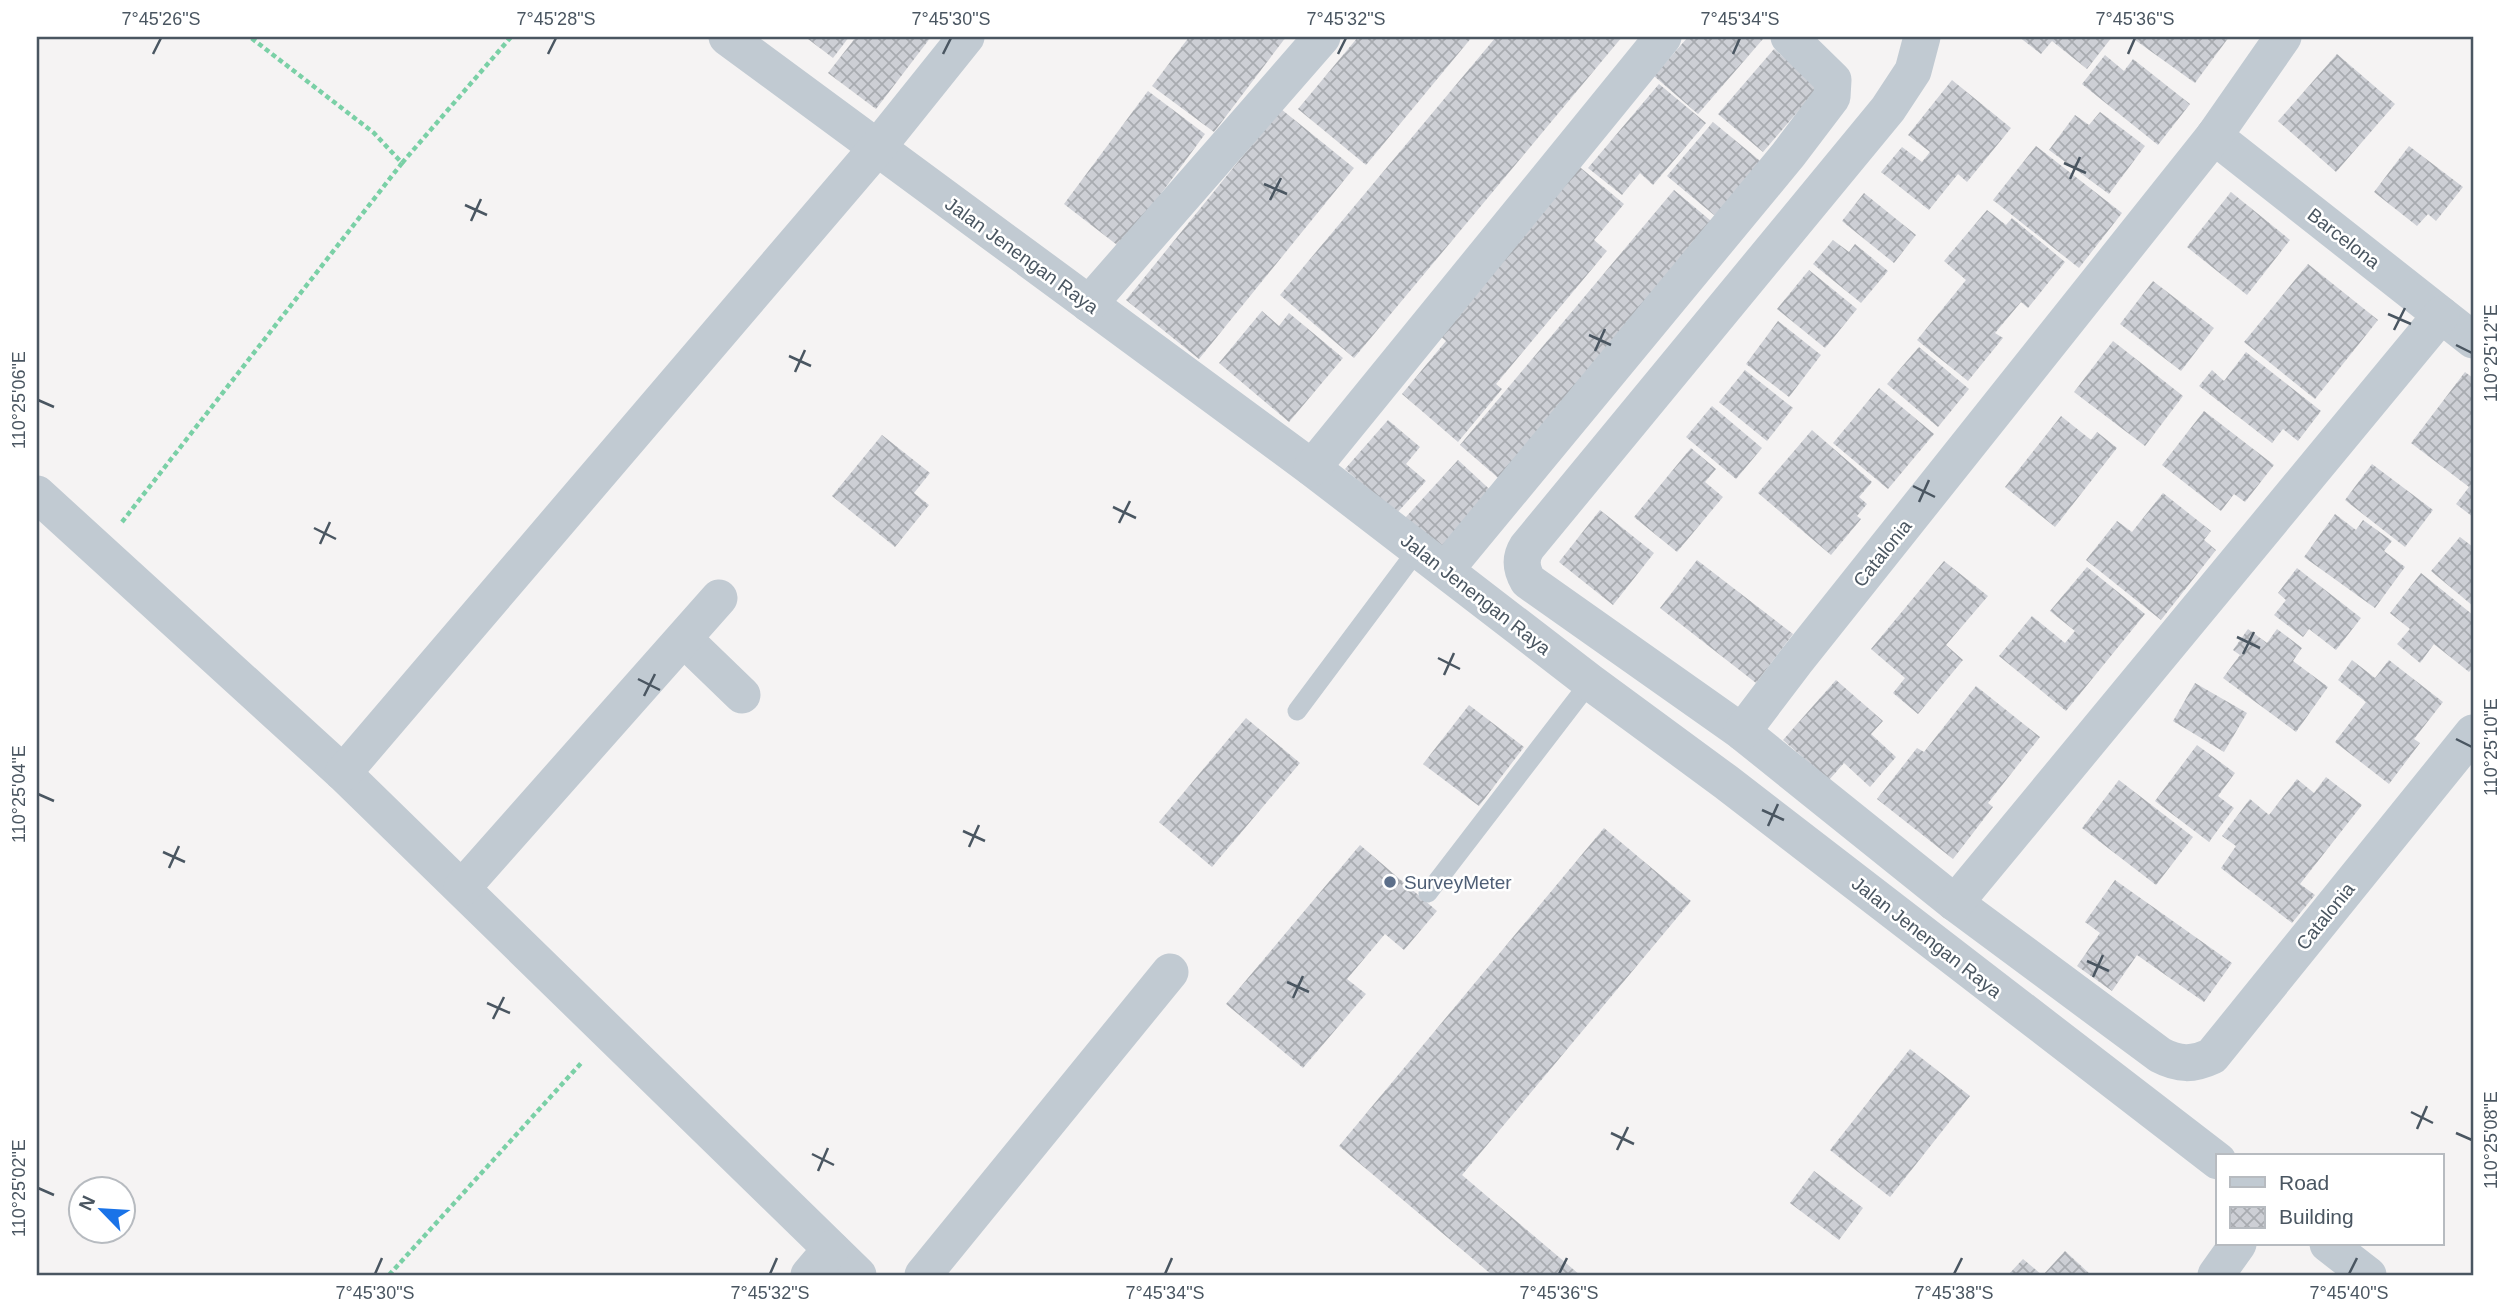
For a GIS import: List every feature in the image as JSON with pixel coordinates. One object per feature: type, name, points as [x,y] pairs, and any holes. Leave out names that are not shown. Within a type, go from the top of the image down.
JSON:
[{"type":"street","name":"Jalan Jenengan Raya","points":[[727,37],[1312,468],[1590,682],[1726,782],[2216,1159]]},
{"type":"street","points":[[343,773],[877,148],[966,37]]},
{"type":"street","points":[[1089,304],[1322,37]]},
{"type":"street","points":[[1312,468],[1663,37]]},
{"type":"street","points":[[1432,559],[1788,155],[1832,97],[1833,80],[1789,37]]},
{"type":"street","points":[[1922,37],[1913,71],[1888,109],[1527,547],[1523,553],[1522,566],[1528,581],[1742,732],[1955,903],[2441,315]]},
{"type":"street","name":"Catalonia","points":[[1742,732],[2214,136],[2283,37]]},
{"type":"street","name":"Barcelona","points":[[2214,136],[2473,340]]},
{"type":"street","points":[[37,494],[343,773],[609,1032],[820,1262],[858,1275]]},
{"type":"street","points":[[462,888],[719,598]]},
{"type":"street","points":[[684,639],[742,695]]},
{"type":"street","name":"Catalonia","points":[[1955,903],[2160,1055],[2174,1062],[2197,1063],[2212,1056],[2473,733]]},
{"type":"street","points":[[923,1275],[1170,972]]},
{"type":"street","points":[[2216,1275],[2237,1246]]},
{"type":"street","points":[[2331,1246],[2368,1275]]},
{"type":"lane","points":[[1297,710],[1432,559]]},
{"type":"lane","points":[[1428,893],[1590,682]]},
{"type":"path","points":[[250,37],[374,133],[402,163]]},
{"type":"path","points":[[100,550],[402,163],[511,37]]},
{"type":"path","points":[[388,1275],[609,1032]]},
{"type":"building","points":[[849,37],[833,58],[808,39]]},
{"type":"building","points":[[856,37],[931,37],[876,109],[828,73]]},
{"type":"building","points":[[1189,37],[1286,37],[1214,132],[1152,86]]},
{"type":"building","points":[[1358,37],[1472,37],[1366,165],[1298,109]]},
{"type":"building","points":[[1496,37],[1622,37],[1354,358],[1280,295]]},
{"type":"building","points":[[1688,37],[1763,39],[1698,114],[1654,76]]},
{"type":"building","points":[[2019,37],[2112,37],[2087,69],[2052,41],[2041,54]]},
{"type":"building","points":[[2131,37],[2229,37],[2195,83]]},
{"type":"building","points":[[1774,49],[1819,87],[1763,152],[1718,114]]},
{"type":"building","points":[[2337,54],[2395,104],[2336,172],[2278,121]]},
{"type":"building","points":[[2105,55],[2124,71],[2133,59],[2190,104],[2158,145],[2082,84]]},
{"type":"building","points":[[1952,80],[2011,128],[1967,182],[1958,174],[1929,210],[1881,172],[1902,147],[1922,162],[1930,152],[1908,135]]},
{"type":"building","points":[[1659,84],[1706,123],[1653,185],[1640,173],[1622,195],[1588,168]]},
{"type":"building","points":[[1148,91],[1205,134],[1121,248],[1064,204]]},
{"type":"building","points":[[1281,109],[1354,168],[1199,359],[1126,300]]},
{"type":"building","points":[[2100,112],[2145,146],[2109,194],[2049,150],[2075,115],[2089,125]]},
{"type":"building","points":[[1713,122],[1765,165],[1720,220],[1667,176]]},
{"type":"building","points":[[2036,146],[2122,213],[2079,268],[1993,200]]},
{"type":"building","points":[[2409,146],[2463,187],[2436,221],[2428,214],[2417,226],[2374,192]]},
{"type":"building","points":[[1575,163],[1624,204],[1594,240],[1607,251],[1496,384],[1502,389],[1458,442],[1402,394],[1446,341],[1434,331]]},
{"type":"building","points":[[1674,190],[1723,231],[1503,482],[1460,445]]},
{"type":"building","points":[[2231,192],[2290,240],[2247,295],[2187,247]]},
{"type":"building","points":[[1864,193],[1916,235],[1894,263],[1842,221]]},
{"type":"building","points":[[1987,210],[2006,225],[2012,218],[2065,262],[2028,308],[2021,302],[1995,333],[2003,338],[1968,381],[1917,340],[1966,280],[1944,261]]},
{"type":"building","points":[[1833,240],[1849,252],[1855,244],[1888,271],[1861,303],[1813,264]]},
{"type":"building","points":[[2308,264],[2378,320],[2315,399],[2244,342]]},
{"type":"building","points":[[1809,270],[1857,309],[1825,348],[1777,309]]},
{"type":"building","points":[[2153,281],[2214,328],[2181,371],[2120,324]]},
{"type":"building","points":[[1262,311],[1279,326],[1289,313],[1343,358],[1289,422],[1219,363]]},
{"type":"building","points":[[1778,321],[1821,355],[1789,397],[1746,364]]},
{"type":"building","points":[[2113,341],[2183,396],[2145,446],[2074,392]]},
{"type":"building","points":[[1919,347],[1969,389],[1938,427],[1887,384]]},
{"type":"building","points":[[2246,352],[2321,411],[2298,441],[2283,429],[2272,443],[2199,386],[2212,370],[2224,381]]},
{"type":"building","points":[[1745,370],[1793,408],[1767,441],[1719,402]]},
{"type":"building","points":[[2465,372],[2473,378],[2473,517],[2456,504],[2469,487],[2411,443]]},
{"type":"building","points":[[1879,388],[1934,434],[1888,489],[1833,443]]},
{"type":"building","points":[[1712,406],[1762,448],[1736,479],[1686,437]]},
{"type":"building","points":[[2204,411],[2274,465],[2245,502],[2234,494],[2221,511],[2162,465]]},
{"type":"building","points":[[2061,416],[2091,440],[2097,432],[2117,448],[2055,527],[2005,487]]},
{"type":"building","points":[[1388,420],[1420,447],[1406,464],[1426,481],[1396,514],[1345,469]]},
{"type":"building","points":[[1812,430],[1872,482],[1859,497],[1867,504],[1857,516],[1861,519],[1831,555],[1758,493]]},
{"type":"building","points":[[882,435],[930,473],[914,493],[929,505],[895,547],[832,496]]},
{"type":"building","points":[[1691,448],[1716,469],[1705,482],[1723,497],[1677,552],[1634,517]]},
{"type":"building","points":[[1458,460],[1499,498],[1446,556],[1405,518]]},
{"type":"building","points":[[2372,464],[2433,510],[2405,547],[2345,500]]},
{"type":"building","points":[[2163,493],[2211,531],[2204,540],[2216,550],[2161,620],[2086,560],[2117,521],[2132,532]]},
{"type":"building","points":[[1600,510],[1654,553],[1613,605],[1559,562]]},
{"type":"building","points":[[2335,514],[2356,530],[2363,520],[2392,541],[2384,551],[2405,567],[2375,608],[2304,557]]},
{"type":"building","points":[[2460,537],[2473,547],[2473,606],[2431,571]]},
{"type":"building","points":[[1697,560],[1793,634],[1756,683],[1660,608]]},
{"type":"building","points":[[1944,561],[1988,596],[1946,645],[1963,660],[1918,714],[1893,693],[1905,678],[1871,649]]},
{"type":"building","points":[[2087,567],[2145,614],[2066,711],[1999,656],[2032,616],[2065,643],[2075,631],[2050,611]]},
{"type":"building","points":[[2297,568],[2361,618],[2336,650],[2309,629],[2303,637],[2274,615],[2286,600],[2278,593]]},
{"type":"building","points":[[2421,573],[2473,615],[2473,667],[2469,672],[2434,644],[2420,663],[2397,644],[2410,629],[2390,613]]},
{"type":"building","points":[[2248,629],[2267,643],[2277,629],[2302,648],[2293,661],[2328,687],[2296,732],[2223,678],[2240,655],[2233,650]]},
{"type":"building","points":[[2352,660],[2375,678],[2389,660],[2443,702],[2414,739],[2420,743],[2389,784],[2335,742],[2366,702],[2338,680]]},
{"type":"building","points":[[1836,680],[1883,721],[1871,734],[1896,757],[1870,787],[1844,763],[1829,780],[1783,740]]},
{"type":"building","points":[[2195,683],[2247,713],[2224,752],[2173,721]]},
{"type":"building","points":[[1976,686],[2040,737],[1988,803],[1993,807],[1953,859],[1877,799],[1917,748],[1924,752]]},
{"type":"building","points":[[1469,705],[1524,747],[1479,806],[1423,764]]},
{"type":"building","points":[[1246,718],[1300,763],[1212,867],[1159,822]]},
{"type":"building","points":[[2197,745],[2235,773],[2218,796],[2234,808],[2209,842],[2155,801]]},
{"type":"building","points":[[2326,777],[2362,805],[2300,884],[2315,895],[2292,923],[2221,868],[2236,846],[2222,836],[2250,799],[2269,815],[2297,779],[2314,793]]},
{"type":"building","points":[[2119,780],[2193,837],[2156,885],[2082,828]]},
{"type":"building","points":[[1604,828],[1691,901],[1462,1175],[1580,1275],[1492,1275],[1339,1146]]},
{"type":"building","points":[[1360,845],[1437,911],[1404,950],[1385,934],[1347,979],[1366,994],[1303,1068],[1226,1004]]},
{"type":"building","points":[[2115,880],[2232,963],[2204,1002],[2137,955],[2112,991],[2077,966],[2100,933],[2085,922]]},
{"type":"building","points":[[1910,1049],[1970,1096],[1890,1197],[1830,1150]]},
{"type":"building","points":[[1814,1171],[1863,1208],[1839,1240],[1790,1203]]},
{"type":"building","points":[[2065,1251],[2091,1275],[2043,1275]]},
{"type":"building","points":[[2023,1259],[2042,1275],[2008,1275]]},
{"type":"place","name":"SurveyMeter","points":[[1390,882]]}]
